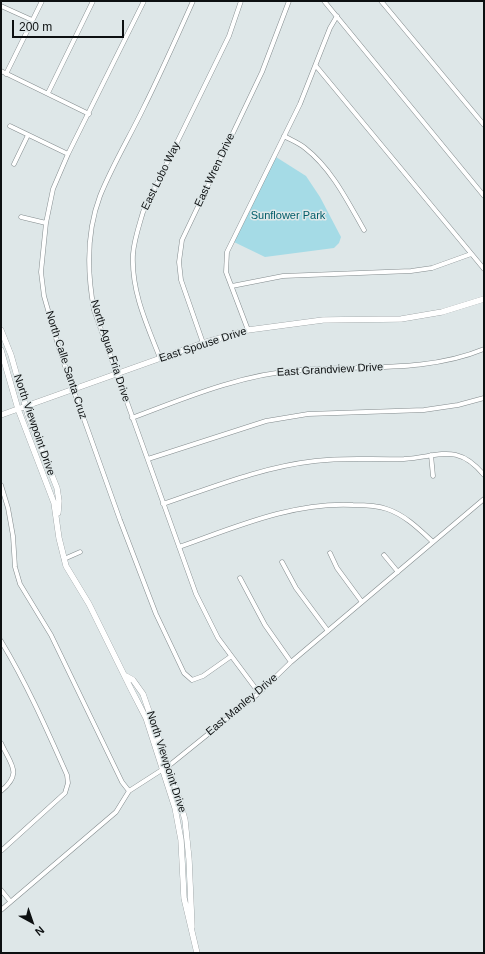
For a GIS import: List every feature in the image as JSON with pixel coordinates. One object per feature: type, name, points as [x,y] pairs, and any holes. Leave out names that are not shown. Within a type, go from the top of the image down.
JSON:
[{"type":"main road","name":"East Spouse Drive","points":[[1,415],[203,342],[248,330],[323,320],[384,320],[416,317],[461,308],[484,300]]},
{"type":"main road","name":"North Viewpoint Drive","points":[[1,330],[11,355],[25,407],[46,464],[57,488],[59,501],[57,521]]},
{"type":"main road","name":"North Viewpoint Drive","points":[[1,350],[18,409],[39,468],[50,491],[64,559],[126,676],[146,718],[163,769],[181,840],[184,898],[188,920],[192,929]]},
{"type":"main road","name":"North Viewpoint Drive","points":[[126,676],[133,680],[144,694],[185,820],[189,859],[192,929],[197,953]]},
{"type":"street","points":[[6,74],[42,1]]},
{"type":"street","points":[[48,93],[93,1]]},
{"type":"street","name":"North Calle Santa Cruz","points":[[144,1],[68,154],[53,189],[46,222],[41,272],[44,296],[60,352],[156,614],[184,673],[192,680],[203,676],[230,657]]},
{"type":"street","name":"North Agua Fria Drive","points":[[193,1],[162,72],[100,196],[94,218],[88,262],[90,286],[94,310],[196,594],[215,632],[230,657],[258,693]]},
{"type":"street","name":"East Lobo Way","points":[[160,358],[140,308],[133,255],[136,234],[143,212],[229,36],[241,1]]},
{"type":"street","name":"East Wren Drive","points":[[203,342],[181,280],[179,262],[182,240],[262,72],[289,1]]},
{"type":"street","points":[[324,1],[484,196]]},
{"type":"street","points":[[381,1],[484,126]]},
{"type":"street","points":[[1,6],[32,20]]},
{"type":"street","points":[[248,330],[226,272],[227,252],[284,136],[316,66],[330,28],[337,16]]},
{"type":"street","points":[[316,66],[484,269]]},
{"type":"street","points":[[1,71],[89,114]]},
{"type":"street","points":[[10,126],[68,154]]},
{"type":"street","points":[[14,164],[28,135]]},
{"type":"street","points":[[284,136],[304,148],[320,162],[340,189],[364,230]]},
{"type":"street","points":[[21,217],[46,222]]},
{"type":"street","points":[[232,286],[283,276],[411,271],[432,268],[471,254]]},
{"type":"street","name":"East Grandview Drive","points":[[132,418],[213,387],[273,373],[301,370],[428,365],[484,349]]},
{"type":"street","points":[[148,459],[266,421],[308,414],[424,410],[458,405],[484,398]]},
{"type":"street","points":[[163,504],[249,474],[281,466],[316,460],[353,458],[405,459],[431,455],[454,454],[471,460],[484,475]]},
{"type":"street","points":[[431,455],[433,476]]},
{"type":"street","points":[[1,485],[8,508],[13,536],[15,567],[20,584],[51,635],[122,782],[129,791]]},
{"type":"street","name":"East Manley Drive","points":[[1,910],[116,812],[129,791],[163,769],[258,693],[291,662],[484,499]]},
{"type":"street","points":[[180,547],[257,519],[320,505],[345,504],[386,508],[404,516],[433,542]]},
{"type":"street","points":[[64,559],[80,552]]},
{"type":"street","points":[[330,553],[337,568],[362,602]]},
{"type":"street","points":[[384,555],[398,572]]},
{"type":"street","points":[[282,562],[296,588],[328,632]]},
{"type":"street","points":[[240,578],[265,625],[291,662]]},
{"type":"street","points":[[1,641],[14,662],[45,726],[67,775],[68,783],[65,793],[56,803],[1,850]]},
{"type":"street","points":[[1,743],[13,769],[14,776],[12,781],[1,791]]},
{"type":"street","points":[[1,890],[10,902]]},
{"type":"green space","name":"Sunflower Park","points":[[276,157],[306,176],[320,197],[341,237],[339,243],[334,248],[265,257],[234,242]]}]
